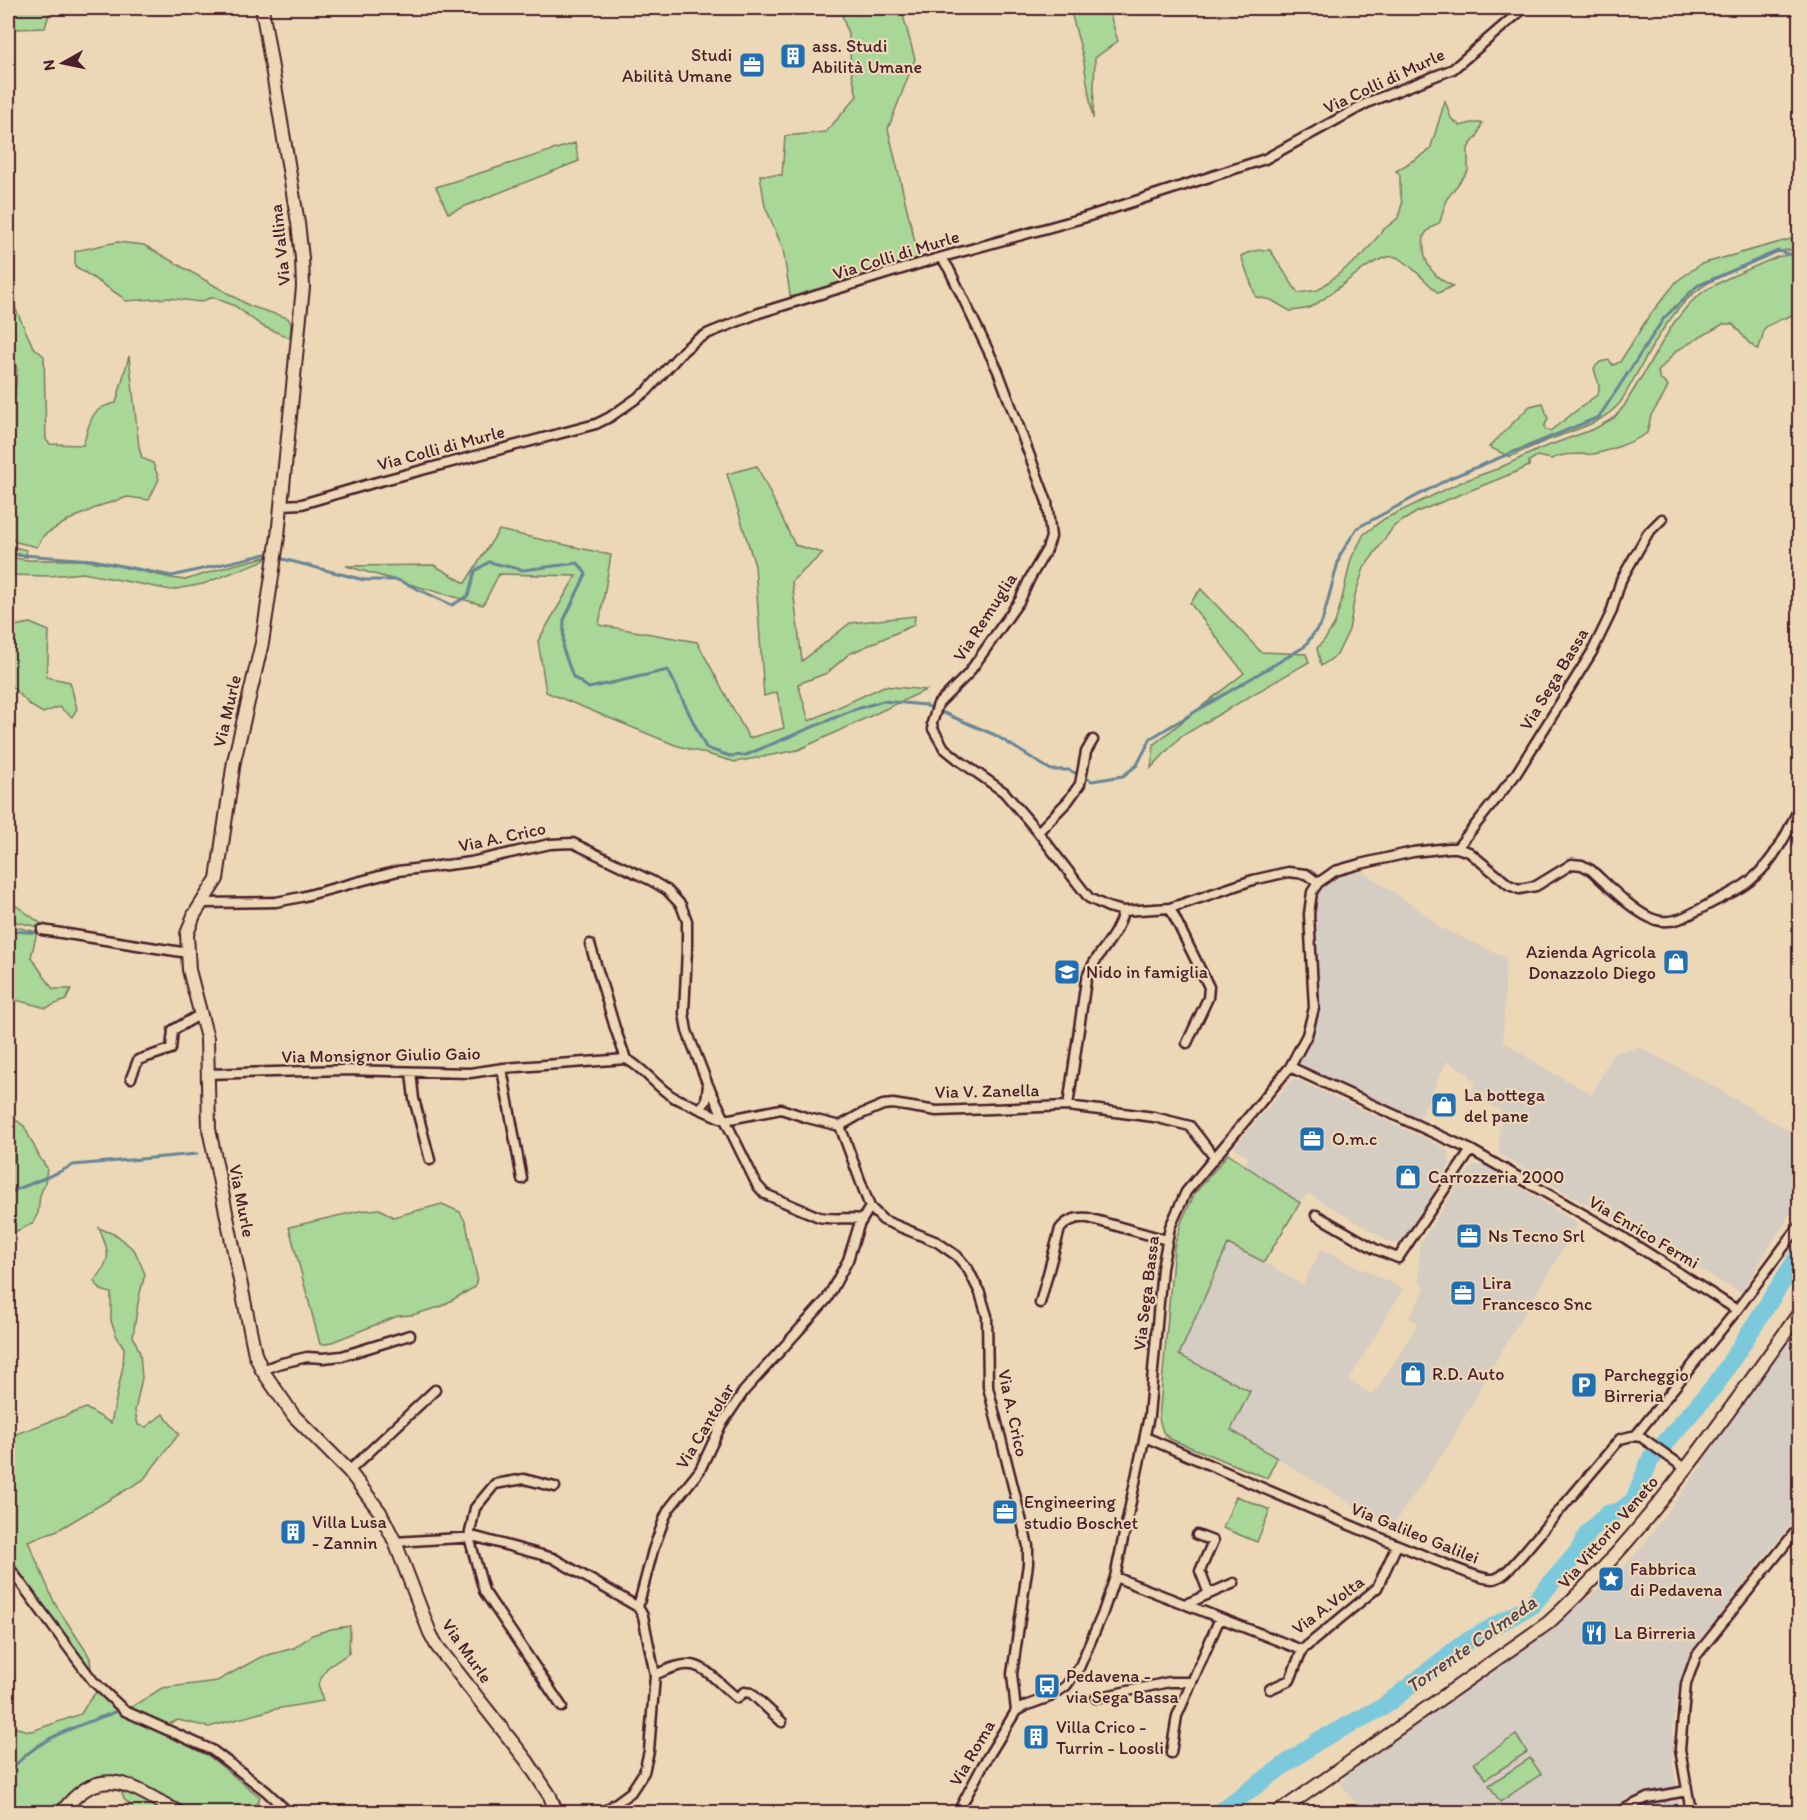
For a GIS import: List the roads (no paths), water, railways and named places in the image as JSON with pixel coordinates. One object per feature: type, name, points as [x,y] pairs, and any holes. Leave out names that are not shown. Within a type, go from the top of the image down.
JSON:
[{"type":"main road","name":"Via Vallina","points":[[262,8],[302,258],[303,287],[280,517]]},
{"type":"main road","name":"Via Murle","points":[[280,517],[262,643],[234,762],[217,879],[194,915],[187,934],[189,970],[207,1038],[209,1129],[251,1337],[262,1370],[294,1416],[350,1471],[380,1512],[395,1542],[437,1646],[527,1761],[550,1796],[556,1812]]},
{"type":"main road","name":"Via Vittorio Veneto","points":[[1279,1812],[1548,1623],[1570,1603],[1623,1546],[1686,1469],[1800,1312]]},
{"type":"main road","points":[[62,1812],[70,1801],[82,1792],[95,1785],[112,1782],[127,1784],[178,1812]]},
{"type":"street","name":"Via Colli di Murle","points":[[280,517],[283,505],[302,504],[596,424],[647,391],[683,351],[703,336],[734,322],[942,258],[1083,218],[1265,159],[1369,102],[1454,69],[1524,8]]},
{"type":"street","name":"Via Remuglia","points":[[942,258],[998,370],[1047,502],[1051,537],[1020,600],[974,667],[938,704],[932,723],[944,748],[1004,792],[1089,898],[1108,907],[1123,911],[1170,908],[1253,880],[1288,872],[1306,874],[1318,883]]},
{"type":"street","name":"Via Sega Bassa","points":[[1457,848],[1516,774],[1592,652],[1611,614],[1621,580],[1648,533],[1662,519]]},
{"type":"street","points":[[1038,832],[1068,801],[1080,784],[1086,752],[1093,740]]},
{"type":"street","points":[[1318,883],[1335,871],[1360,864],[1424,850],[1457,848],[1469,852],[1509,885],[1519,889],[1536,886],[1567,866],[1582,865],[1642,914],[1654,920],[1672,920],[1687,916],[1750,881],[1769,861],[1791,826],[1800,806]]},
{"type":"street","name":"Via A. Crico","points":[[203,903],[276,902],[398,871],[471,862],[550,843],[573,843],[660,886],[681,906],[687,921],[684,1013],[687,1031],[708,1085],[725,1120]]},
{"type":"street","name":"Via Sega Bassa","points":[[1016,1711],[1054,1695],[1071,1680],[1084,1658],[1102,1615],[1115,1577],[1149,1416],[1162,1268],[1167,1240],[1175,1214],[1186,1192],[1290,1067],[1303,1044],[1313,1016],[1309,914],[1312,892],[1318,883]]},
{"type":"street","points":[[1170,908],[1209,987],[1208,998],[1187,1043]]},
{"type":"street","points":[[1068,1106],[1086,980],[1091,966],[1112,939],[1123,911]]},
{"type":"street","points":[[42,930],[188,953]]},
{"type":"street","points":[[590,944],[626,1059],[665,1092],[725,1120],[781,1109],[840,1126],[870,1207]]},
{"type":"street","points":[[131,1078],[138,1060],[171,1049],[173,1030],[201,1014]]},
{"type":"street","name":"Via Monsignor Giulio Gaio","points":[[208,1074],[343,1071],[471,1073],[626,1059]]},
{"type":"street","name":"Via Enrico Fermi","points":[[1290,1067],[1471,1150],[1623,1237],[1737,1310]]},
{"type":"street","points":[[502,1069],[522,1179]]},
{"type":"street","points":[[411,1072],[414,1099],[430,1160]]},
{"type":"street","points":[[700,1110],[708,1094],[708,1085]]},
{"type":"street","name":"Via V. Zanella","points":[[840,1126],[883,1105],[893,1104],[937,1111],[1068,1106],[1154,1117],[1190,1126],[1214,1157]]},
{"type":"street","points":[[725,1120],[757,1185],[765,1194],[819,1217],[862,1219]]},
{"type":"street","points":[[1316,1215],[1375,1249],[1398,1258],[1471,1150]]},
{"type":"street","name":"Via A. Crico","points":[[870,1207],[883,1220],[937,1242],[957,1256],[968,1269],[984,1306],[988,1327],[986,1367],[988,1387],[1028,1546],[1028,1564],[1012,1674],[1016,1711]]},
{"type":"street","name":"Via Cantolar","points":[[638,1607],[660,1526],[669,1509],[700,1470],[721,1425],[738,1399],[828,1299],[848,1260],[862,1219],[870,1207]]},
{"type":"street","points":[[1040,1303],[1060,1229],[1072,1220],[1088,1218],[1167,1240]]},
{"type":"street","points":[[1686,1469],[1645,1438],[1636,1435],[1737,1310],[1800,1225]]},
{"type":"street","points":[[262,1370],[307,1357],[342,1356],[410,1335]]},
{"type":"street","points":[[350,1471],[435,1390]]},
{"type":"street","name":"Via Galileo Galilei","points":[[1145,1437],[1397,1545],[1487,1579],[1498,1578],[1508,1570],[1613,1446],[1624,1437],[1636,1435]]},
{"type":"street","points":[[555,1487],[524,1479],[495,1484],[475,1508],[469,1537],[484,1591],[562,1707]]},
{"type":"street","points":[[1691,1812],[1680,1749],[1686,1684],[1696,1656],[1800,1526]]},
{"type":"street","points":[[1197,1535],[1213,1541],[1200,1571],[1209,1594]]},
{"type":"street","points":[[395,1542],[476,1537],[553,1558],[638,1607],[643,1616],[655,1675],[649,1751],[644,1772],[631,1792],[604,1812]]},
{"type":"street","name":"Via A.Volta","points":[[1115,1577],[1302,1650],[1377,1588],[1397,1545]]},
{"type":"street","points":[[8,1566],[93,1681],[125,1711],[212,1750],[266,1791],[288,1812]]},
{"type":"street","points":[[1186,1604],[1234,1583]]},
{"type":"street","points":[[1171,1753],[1177,1716],[1220,1618]]},
{"type":"street","points":[[1270,1689],[1290,1680],[1302,1650]]},
{"type":"street","points":[[655,1675],[681,1664],[705,1669],[738,1698],[744,1692],[751,1693],[782,1722]]},
{"type":"street","points":[[1096,1698],[1169,1682],[1192,1682]]},
{"type":"street","name":"Via Roma","points":[[958,1812],[1016,1711]]},
{"type":"street","points":[[1618,1812],[1647,1798],[1688,1791]]},
{"type":"waterway","points":[[279,558],[364,580],[398,580],[452,605],[468,596],[475,571],[489,562],[523,570],[578,563],[586,574],[564,620],[563,649],[573,677],[589,688],[668,670],[706,748],[730,756],[746,755],[853,710],[883,701],[925,705],[995,735],[1051,770],[1069,770],[1092,781],[1123,776],[1137,765],[1151,738],[1304,647],[1322,622],[1340,555],[1357,528],[1450,478],[1599,417],[1664,318],[1697,286],[1778,251],[1800,257]]},
{"type":"waterway","points":[[8,554],[93,560],[172,576],[266,554],[272,556]]},
{"type":"waterway","points":[[8,931],[45,933]]},
{"type":"waterway","points":[[8,1193],[73,1165],[197,1154]]},
{"type":"waterway","name":"Torrente Colmeda","points":[[1219,1812],[1318,1741],[1383,1707],[1464,1643],[1532,1605],[1578,1552],[1588,1533],[1607,1514],[1620,1511],[1634,1500],[1650,1460],[1717,1383],[1800,1254]]},
{"type":"waterway","points":[[8,1774],[31,1751],[44,1742],[72,1728],[118,1711]]},
{"type":"place","name":"ass. Studi Abilità Umane","points":[[793,56]]},
{"type":"place","name":"Studi Abilità Umane","points":[[752,65]]},
{"type":"place","name":"Azienda Agricola Donazzolo Diego","points":[[1676,962]]},
{"type":"place","name":"Nido in famiglia","points":[[1067,972]]},
{"type":"place","name":"La bottega del pane","points":[[1444,1105]]},
{"type":"place","name":"O.m.c","points":[[1312,1139]]},
{"type":"place","name":"Carrozzeria 2000","points":[[1408,1177]]},
{"type":"place","name":"Ns Tecno Srl","points":[[1469,1236]]},
{"type":"place","name":"Lira Francesco Snc","points":[[1463,1293]]},
{"type":"place","name":"R.D. Auto","points":[[1413,1374]]},
{"type":"place","name":"Parcheggio Birreria","points":[[1584,1385]]},
{"type":"place","name":"Engineering studio Boschet","points":[[1005,1512]]},
{"type":"place","name":"Villa Lusa - Zannin","points":[[293,1532]]},
{"type":"place","name":"Fabbrica di Pedavena","points":[[1611,1579]]},
{"type":"place","name":"La Birreria","points":[[1594,1633]]},
{"type":"place","name":"Pedavena - via Sega Bassa","points":[[1047,1686]]},
{"type":"place","name":"Villa Crico - Turrin - Loosli","points":[[1036,1737]]}]
